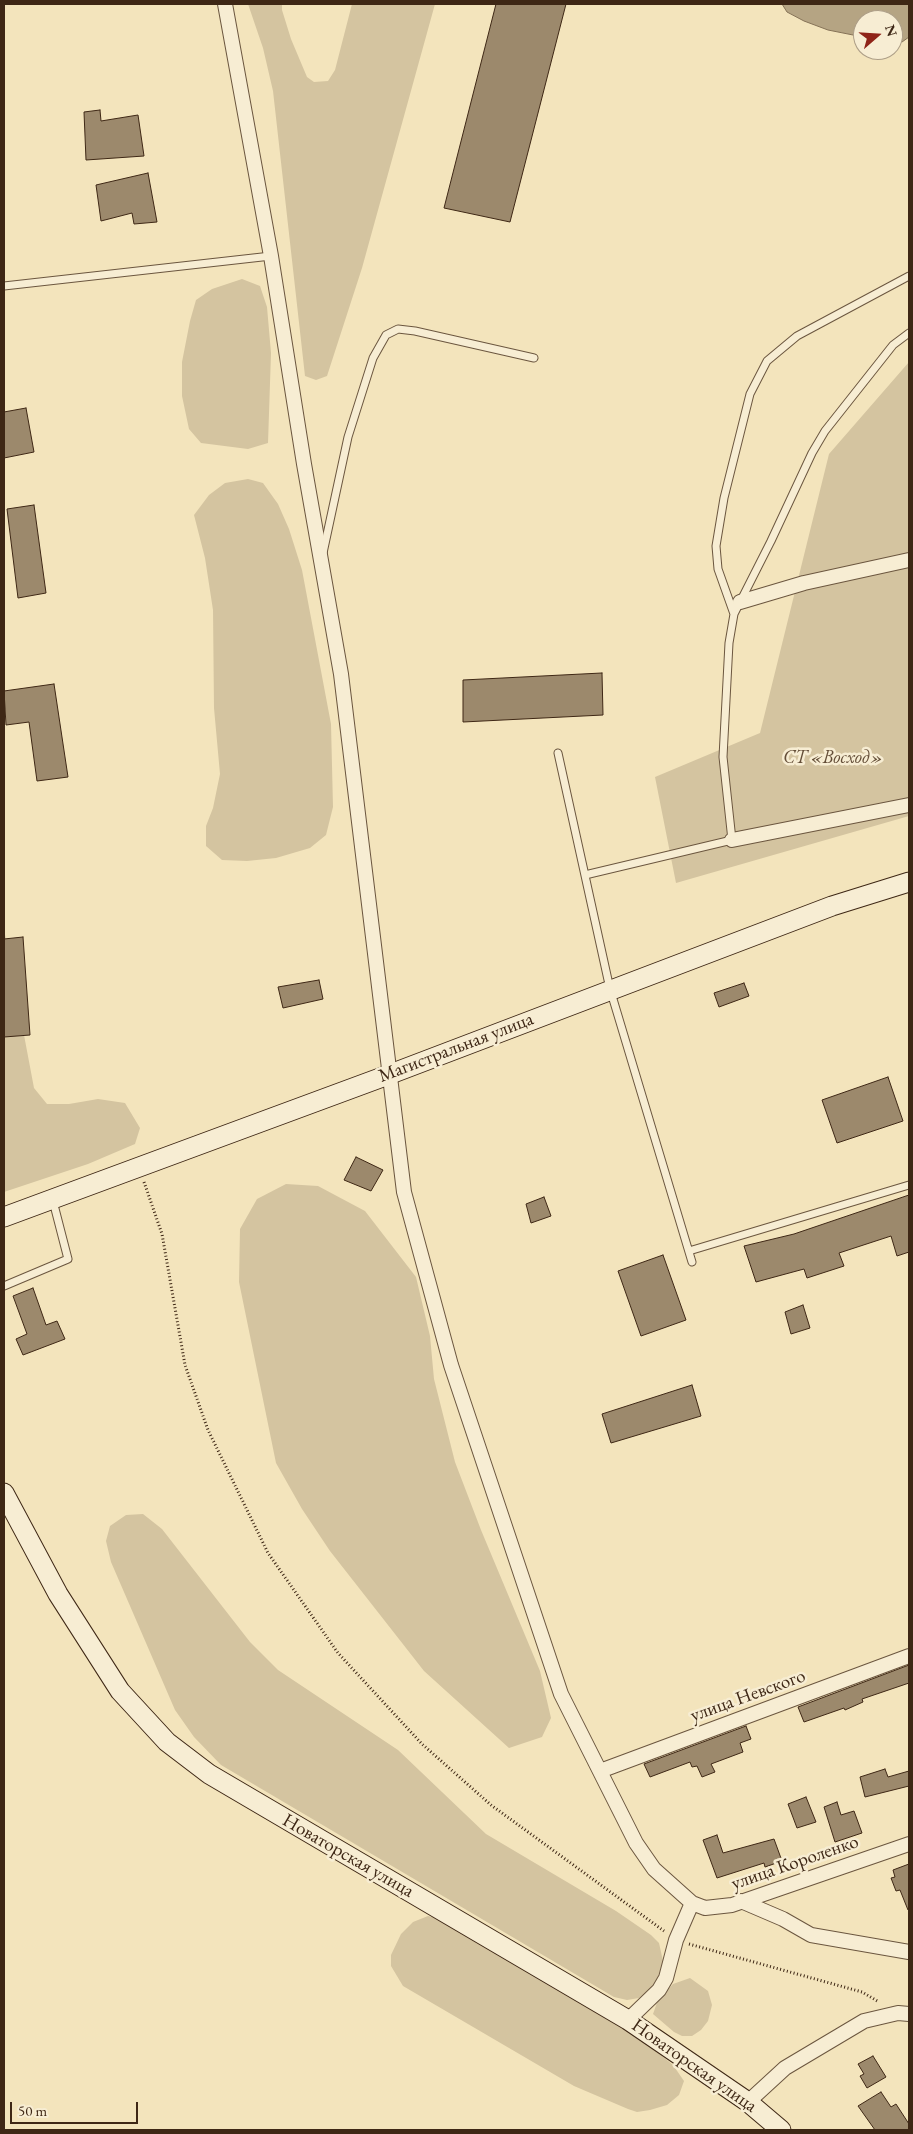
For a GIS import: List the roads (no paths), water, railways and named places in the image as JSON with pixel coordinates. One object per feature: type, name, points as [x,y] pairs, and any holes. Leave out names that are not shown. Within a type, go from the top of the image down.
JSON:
[{"type":"street","points":[[225,4],[271,256],[341,674],[388,1074],[404,1192],[451,1364],[560,1694],[636,1843],[654,1869],[692,1903],[676,1940],[666,1978],[659,1990],[628,2020]]},
{"type":"street","points":[[737,608],[804,583],[909,560]]},
{"type":"street","points":[[732,840],[909,804]]},
{"type":"street","name":"Магистральная улица","points":[[4,1217],[832,906],[909,882]]},
{"type":"street","name":"Новаторская улица","points":[[4,1493],[58,1594],[120,1691],[167,1742],[209,1774],[628,2020],[748,2102],[781,2130]]},
{"type":"street","name":"улица Невского","points":[[600,1771],[909,1656]]},
{"type":"street","name":"улица Короленко","points":[[692,1903],[705,1908],[732,1905],[909,1844]]},
{"type":"street","points":[[741,1902],[783,1919],[811,1935],[909,1952]]},
{"type":"street","points":[[748,2102],[785,2068],[864,2021],[904,2014]]},
{"type":"lane","points":[[4,286],[271,256]]},
{"type":"lane","points":[[737,608],[718,569],[716,546],[724,498],[750,394],[767,361],[797,336],[909,276]]},
{"type":"lane","points":[[321,563],[348,436],[373,358],[386,335],[398,329],[415,331],[534,358]]},
{"type":"lane","points":[[585,875],[732,840],[723,757],[729,644],[737,608],[812,453],[825,431],[893,345],[909,333]]},
{"type":"lane","points":[[558,753],[610,989],[692,1262]]},
{"type":"lane","points":[[689,1251],[909,1185]]},
{"type":"lane","points":[[4,1286],[68,1259],[53,1199]]},
{"type":"park label","name":"СТ «Восход»","points":[[833,758]]}]
